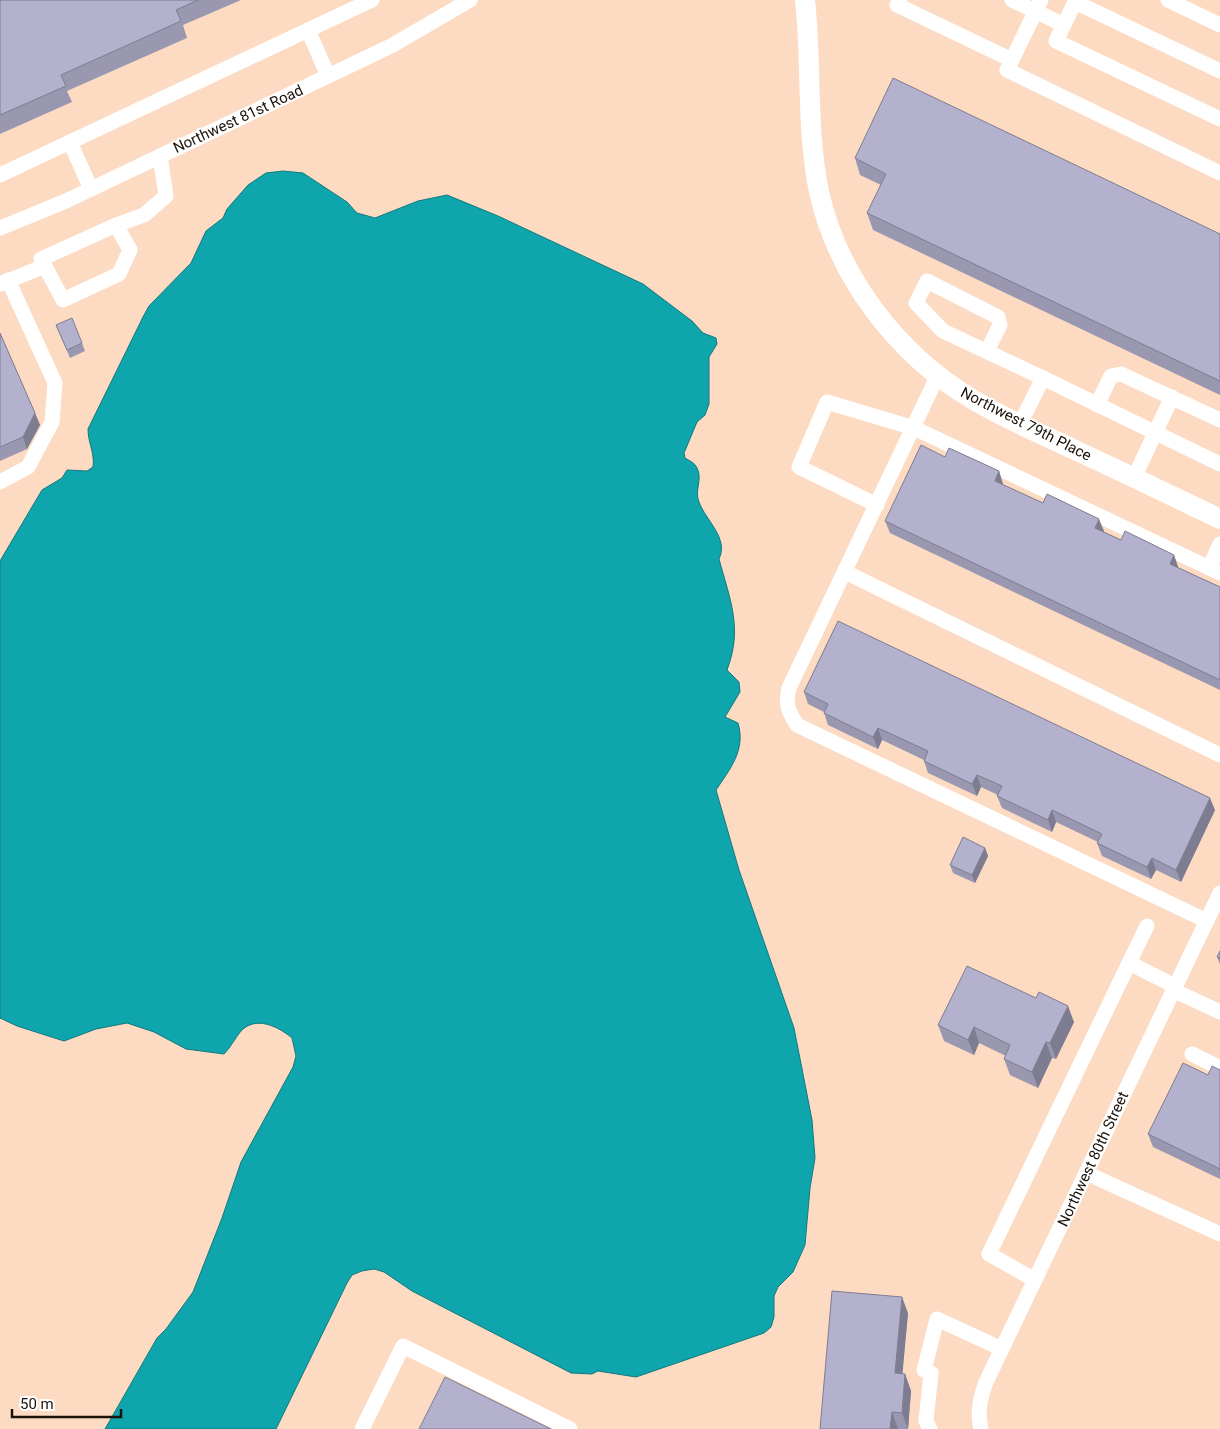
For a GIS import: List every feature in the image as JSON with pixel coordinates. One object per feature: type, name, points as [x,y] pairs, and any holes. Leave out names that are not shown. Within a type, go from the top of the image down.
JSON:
[{"type":"main road","name":"Northwest 79th Place","points":[[805,0],[812,147],[826,217],[844,262],[870,304],[899,340],[938,375],[971,398],[1020,424],[1220,519]]},
{"type":"street","points":[[0,175],[372,0]]},
{"type":"street","name":"Northwest 81st Road","points":[[0,228],[91,189],[392,46],[470,0]]},
{"type":"street","points":[[900,0],[897,6],[1012,60]]},
{"type":"street","points":[[1012,0],[1038,6],[1064,25]]},
{"type":"street","points":[[1168,0],[1220,25]]},
{"type":"street","points":[[1220,71],[1075,2],[1056,41],[1220,119]]},
{"type":"street","points":[[1038,6],[1007,70],[1220,173]]},
{"type":"street","points":[[308,30],[328,76]]},
{"type":"street","points":[[70,142],[91,189]]},
{"type":"street","points":[[116,225],[130,250],[119,274],[63,300],[41,259],[116,225],[144,215],[166,196],[160,156]]},
{"type":"street","points":[[0,482],[28,467],[52,422],[56,383],[4,282],[45,266]]},
{"type":"street","points":[[987,351],[1000,325],[998,317],[927,281],[916,303],[943,331],[1220,464]]},
{"type":"street","points":[[1097,405],[1111,376],[1122,374],[1220,420]]},
{"type":"street","points":[[938,375],[789,688],[786,700],[787,711],[797,725],[1207,921]]},
{"type":"street","points":[[1020,424],[1043,378]]},
{"type":"street","points":[[1134,478],[1172,398]]},
{"type":"street","points":[[877,505],[799,467],[827,402],[914,428],[1214,570],[1220,544]]},
{"type":"street","points":[[845,572],[1220,755]]},
{"type":"street","name":"Northwest 80th Street","points":[[981,1429],[978,1416],[980,1399],[1002,1349],[1220,892]]},
{"type":"street","points":[[1035,1280],[989,1254],[1147,926]]},
{"type":"street","points":[[1129,963],[1220,1012]]},
{"type":"street","points":[[1192,1054],[1220,1068]]},
{"type":"street","points":[[1086,1173],[1220,1234]]},
{"type":"street","points":[[930,1429],[926,1422],[931,1373],[924,1370],[936,1319],[1002,1349]]},
{"type":"street","points":[[362,1429],[403,1346],[570,1429]]},
{"type":"shaded area","points":[[0,0],[1220,0],[1220,1429],[0,1429]]},
{"type":"water","points":[[283,171],[303,173],[347,202],[357,213],[375,218],[418,201],[447,195],[498,216],[643,284],[692,321],[703,333],[716,338],[717,344],[709,357],[709,404],[705,415],[697,422],[684,453],[685,458],[694,463],[699,472],[697,494],[699,502],[719,537],[721,551],[719,559],[733,614],[734,641],[727,670],[739,682],[740,692],[725,717],[738,723],[740,742],[735,759],[716,790],[739,870],[794,1028],[812,1120],[815,1158],[810,1188],[805,1245],[793,1272],[778,1287],[774,1296],[774,1317],[771,1327],[764,1333],[636,1377],[598,1371],[592,1374],[571,1373],[412,1291],[384,1272],[374,1269],[362,1271],[352,1275],[347,1283],[276,1429],[105,1429],[157,1338],[166,1329],[193,1292],[222,1218],[241,1162],[293,1067],[296,1056],[292,1038],[281,1030],[260,1023],[247,1026],[241,1031],[224,1054],[186,1049],[154,1032],[127,1023],[96,1029],[64,1041],[17,1026],[0,1018],[0,561],[42,490],[62,478],[67,470],[87,471],[93,467],[88,429],[149,306],[191,263],[206,231],[223,218],[227,209],[248,185],[266,173]]},
{"type":"building","points":[[0,0],[198,0],[176,10],[181,21],[61,75],[66,86],[0,115]]},
{"type":"building","points":[[893,78],[1220,234],[1220,381],[867,213],[886,174],[855,158]]},
{"type":"building","points":[[72,318],[82,343],[67,350],[56,325]]},
{"type":"building","points":[[0,333],[35,413],[23,437],[0,447]]},
{"type":"building","points":[[921,445],[945,457],[949,448],[999,471],[995,481],[1043,503],[1047,494],[1099,519],[1095,528],[1121,540],[1125,531],[1174,555],[1170,564],[1220,587],[1220,680],[885,521]]},
{"type":"building","points":[[838,621],[1210,798],[1176,870],[1152,858],[1147,867],[1097,843],[1102,834],[1052,810],[1048,820],[997,796],[1002,786],[977,775],[972,784],[924,761],[928,751],[878,728],[873,737],[824,713],[828,704],[804,692]]},
{"type":"building","points":[[963,837],[985,848],[972,875],[950,865]]},
{"type":"building","points":[[967,966],[1036,998],[1039,992],[1068,1006],[1050,1043],[1046,1042],[1032,1072],[1004,1059],[1010,1045],[974,1027],[968,1040],[938,1025]]},
{"type":"building","points":[[1183,1063],[1208,1075],[1212,1066],[1220,1070],[1220,1169],[1148,1134]]},
{"type":"building","points":[[832,1291],[902,1297],[895,1373],[905,1374],[902,1413],[892,1412],[890,1429],[820,1429]]},
{"type":"building","points":[[445,1377],[551,1429],[419,1429]]}]
